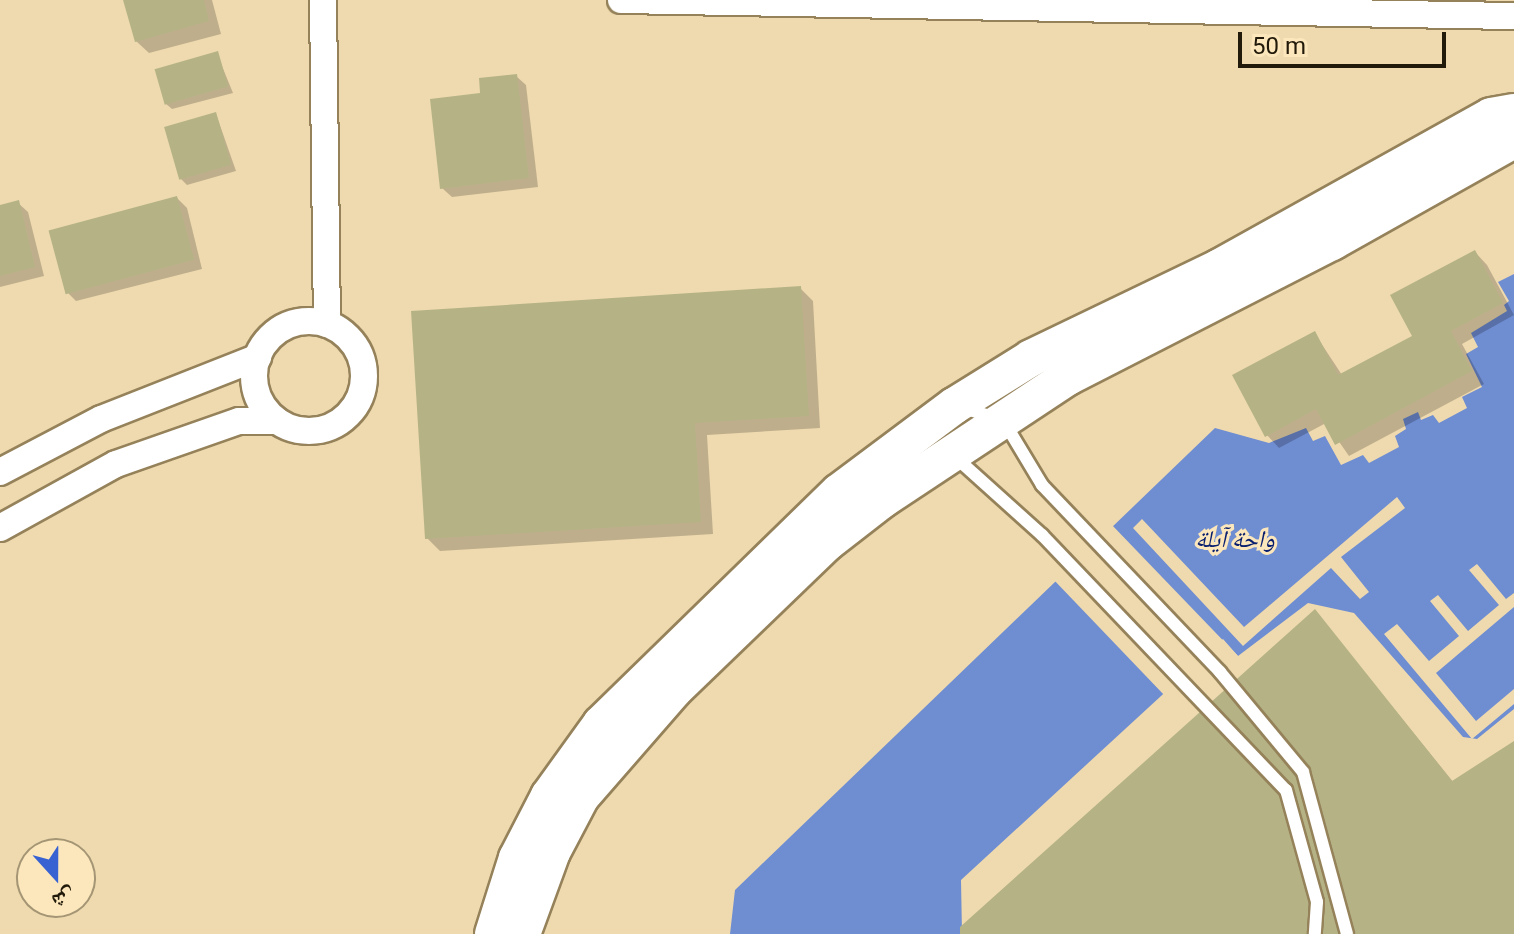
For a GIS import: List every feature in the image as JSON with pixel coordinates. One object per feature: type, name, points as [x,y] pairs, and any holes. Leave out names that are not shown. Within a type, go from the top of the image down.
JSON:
[{"type":"street","points":[[323,0],[327,324]]},
{"type":"street","points":[[621,0],[1051,4],[1514,16]]},
{"type":"street","points":[[522,934],[552,852],[581,797],[624,742],[828,542],[882,500],[1003,420],[1124,329],[1491,116],[1514,112]]},
{"type":"street","points":[[493,934],[517,858],[549,796],[601,724],[839,492],[954,406],[1124,329],[1332,242],[1514,140]]},
{"type":"street","points":[[0,472],[101,419],[258,357],[286,327],[310,321],[327,324],[356,347],[364,383],[358,401],[331,427],[303,430],[277,421],[239,421],[116,464],[0,528]]},
{"type":"street","points":[[258,357],[256,391],[277,421]]},
{"type":"lane","points":[[1315,934],[1317,902],[1286,790],[1042,535],[953,455],[954,406],[1003,420],[1042,485],[1220,672],[1303,772],[1347,934]]},
{"type":"water","name":"واحة آيلة","points":[[1514,274],[1514,709],[1477,739],[1463,737],[1354,613],[1308,603],[1238,656],[1223,639],[961,880],[962,934],[730,934],[735,890],[1215,428],[1269,443],[1306,428],[1313,441],[1325,436],[1341,465],[1363,455],[1369,463],[1399,447],[1395,436],[1406,429],[1403,419],[1418,412],[1421,420],[1433,415],[1439,423],[1467,408],[1462,397],[1482,387],[1466,354],[1478,347],[1471,333],[1507,311],[1504,305],[1509,301],[1498,282]]},
{"type":"pier","points":[[1397,497],[1405,508],[1341,557],[1369,592],[1360,599],[1331,568],[1243,646],[1133,528],[1142,519],[1244,627]]},
{"type":"pier","points":[[1111,524],[1238,656],[1235,658],[1223,644],[1166,697],[1053,579]]},
{"type":"pier","points":[[1477,564],[1506,599],[1514,593],[1514,607],[1436,673],[1476,721],[1514,689],[1514,704],[1472,739],[1384,634],[1397,624],[1429,661],[1459,636],[1430,601],[1438,595],[1468,631],[1499,605],[1469,570]]},
{"type":"building","points":[[123,0],[204,0],[209,21],[135,42]]},
{"type":"building","points":[[218,51],[228,87],[165,105],[155,69]]},
{"type":"building","points":[[517,74],[529,178],[440,189],[430,99],[480,93],[479,78]]},
{"type":"building","points":[[216,112],[231,165],[179,180],[164,127]]},
{"type":"building","points":[[177,196],[194,260],[66,294],[49,230]]},
{"type":"building","points":[[19,200],[35,267],[0,276],[0,205]]},
{"type":"building","points":[[1475,250],[1503,303],[1451,331],[1472,371],[1335,445],[1316,409],[1265,437],[1232,375],[1315,331],[1338,375],[1412,336],[1390,295]]},
{"type":"building","points":[[801,286],[809,416],[695,423],[701,522],[425,539],[411,311]]},
{"type":"building","points":[[1315,609],[1452,781],[1514,741],[1514,934],[960,934],[960,927]]}]
